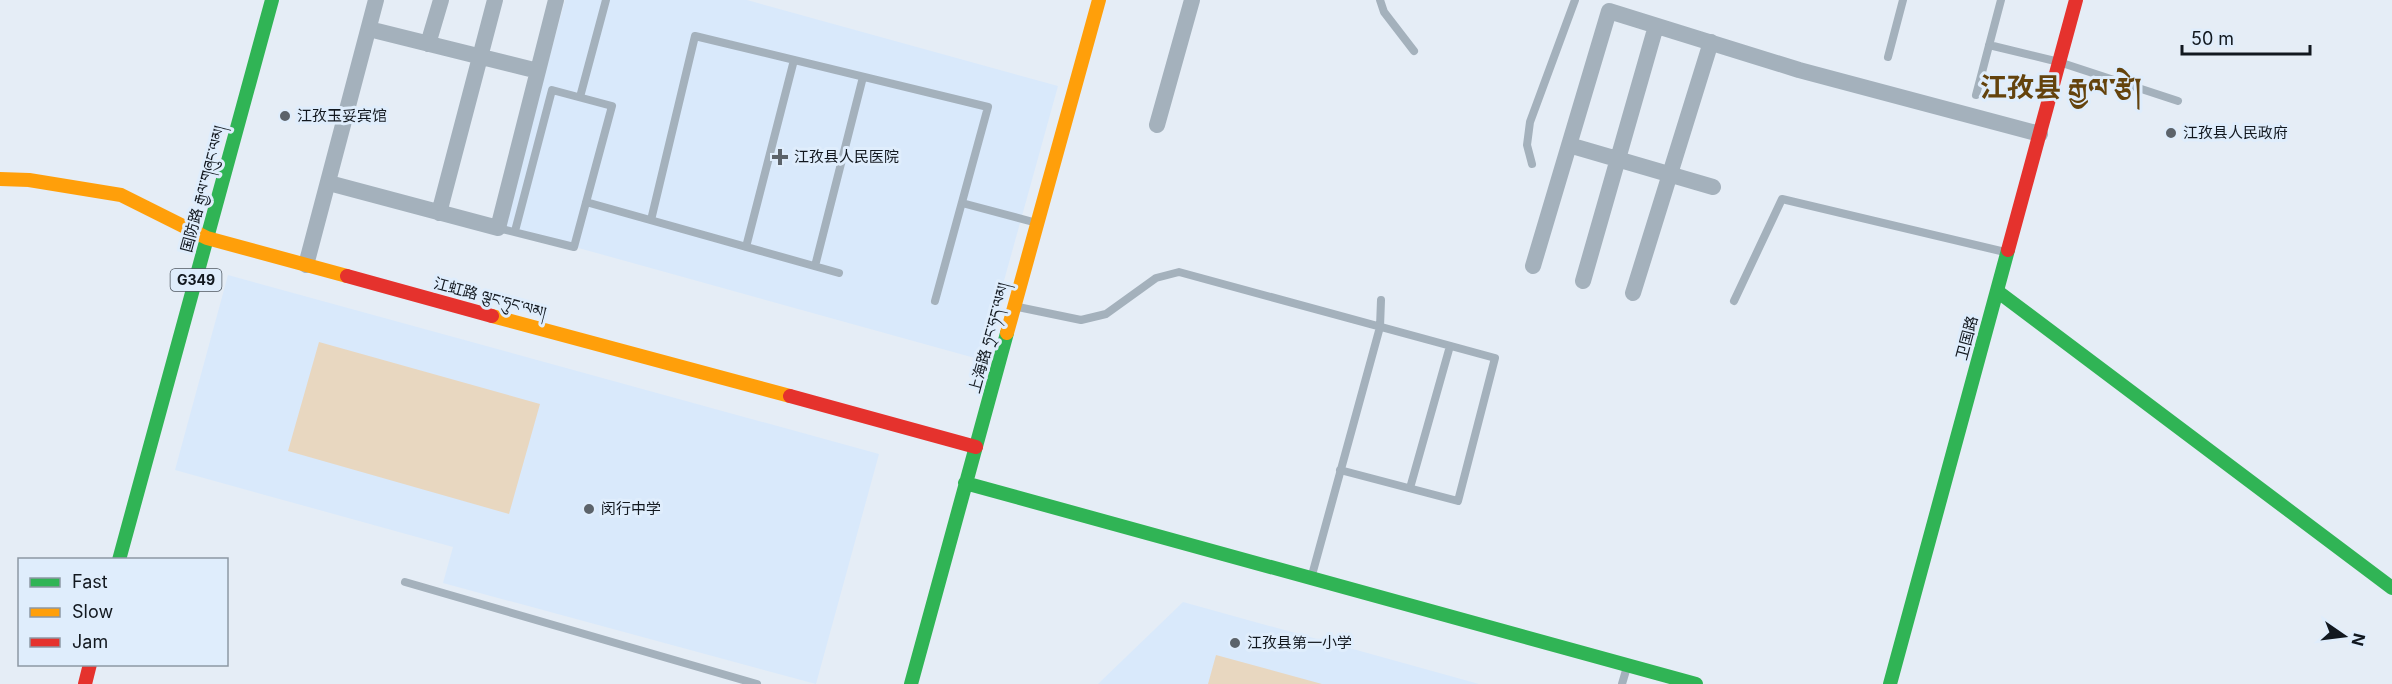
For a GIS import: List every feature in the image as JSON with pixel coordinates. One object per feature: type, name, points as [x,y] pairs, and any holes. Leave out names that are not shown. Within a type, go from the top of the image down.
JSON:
[{"type":"main road","name":"国防路 རྒྱལ་གཞུང་ལམ།","points":[[120,558],[272,0]]},
{"type":"main road","name":"上海路 ཧྲང་ཧད་ལམ།","points":[[911,684],[1099,0]]},
{"type":"main road","name":"卫国路","points":[[1890,684],[2076,0]]},
{"type":"main road","name":"江虹路 ལྕང་ཧུང་ལམ།","points":[[0,179],[29,180],[120,195],[207,238],[976,447]]},
{"type":"main road","points":[[1997,291],[2392,588]]},
{"type":"main road","points":[[965,483],[1696,684]]},
{"type":"main road","points":[[85,684],[90,666]]},
{"type":"street","points":[[306,265],[376,0]]},
{"type":"street","points":[[429,44],[441,0]]},
{"type":"street","points":[[440,213],[495,0]]},
{"type":"street","points":[[329,183],[498,228],[556,0]]},
{"type":"street","points":[[1157,125],[1192,0]]},
{"type":"street","points":[[1533,266],[1609,11],[1799,70],[2040,134]]},
{"type":"street","points":[[1582,281],[1656,26]]},
{"type":"street","points":[[369,29],[538,71]]},
{"type":"street","points":[[1633,293],[1711,42]]},
{"type":"street","points":[[1569,145],[1713,187]]},
{"type":"lane","points":[[580,97],[606,0]]},
{"type":"lane","points":[[1380,0],[1384,12],[1414,51]]},
{"type":"lane","points":[[1532,164],[1527,145],[1530,122],[1575,0]]},
{"type":"lane","points":[[1888,57],[1903,0]]},
{"type":"lane","points":[[1977,95],[2001,0]]},
{"type":"lane","points":[[651,220],[695,36],[988,107],[935,301]]},
{"type":"lane","points":[[1989,45],[2059,62],[2178,101]]},
{"type":"lane","points":[[746,247],[794,60]]},
{"type":"lane","points":[[815,266],[862,77]]},
{"type":"lane","points":[[498,228],[574,247],[612,106],[552,90],[515,231]]},
{"type":"lane","points":[[1734,301],[1782,199],[2007,252]]},
{"type":"lane","points":[[586,202],[839,273]]},
{"type":"lane","points":[[962,203],[1038,223]]},
{"type":"lane","points":[[1014,307],[1081,320],[1106,314],[1156,278],[1179,272],[1495,358],[1458,501],[1340,470]]},
{"type":"lane","points":[[1311,578],[1380,327],[1381,300]]},
{"type":"lane","points":[[1410,488],[1450,346]]},
{"type":"lane","points":[[405,582],[757,684]]},
{"type":"lane","points":[[1622,684],[1627,665]]},
{"type":"shaded area","name":"江孜县人民医院","points":[[565,0],[747,0],[1058,86],[982,360],[503,227]]},
{"type":"shaded area","name":"闵行中学","points":[[228,275],[879,454],[816,684],[443,583],[453,547],[175,470]]},
{"type":"shaded area","points":[[319,342],[540,404],[509,514],[288,451]]},
{"type":"shaded area","name":"江孜县第一小学","points":[[1183,602],[1479,684],[1098,684]]},
{"type":"shaded area","points":[[1216,655],[1322,684],[1208,684]]},
{"type":"traffic: fast","points":[[120,558],[272,0]]},
{"type":"traffic: fast","points":[[1890,684],[2008,250]]},
{"type":"traffic: fast","points":[[1997,291],[2392,588]]},
{"type":"traffic: fast","points":[[911,684],[1007,333]]},
{"type":"traffic: fast","points":[[965,483],[1696,684]]},
{"type":"traffic: slow","points":[[1007,333],[1099,0]]},
{"type":"traffic: slow","points":[[0,179],[29,180],[121,195],[207,238],[347,276]]},
{"type":"traffic: slow","points":[[492,316],[790,396]]},
{"type":"traffic: jam","points":[[2008,250],[2076,0]]},
{"type":"traffic: jam","points":[[347,276],[492,316]]},
{"type":"traffic: jam","points":[[790,396],[976,447]]},
{"type":"traffic: jam","points":[[85,684],[90,666]]},
{"type":"place","name":"江孜玉妥宾馆","points":[[285,116]]},
{"type":"place","name":"江孜县人民政府","points":[[2171,133]]},
{"type":"place","name":"江孜县人民医院","points":[[780,157]]},
{"type":"place","name":"闵行中学","points":[[589,509]]},
{"type":"place","name":"江孜县第一小学","points":[[1235,643]]},
{"type":"district","name":"江孜县 རྒྱལ་རྩེ།","points":[[2061,88]]}]
